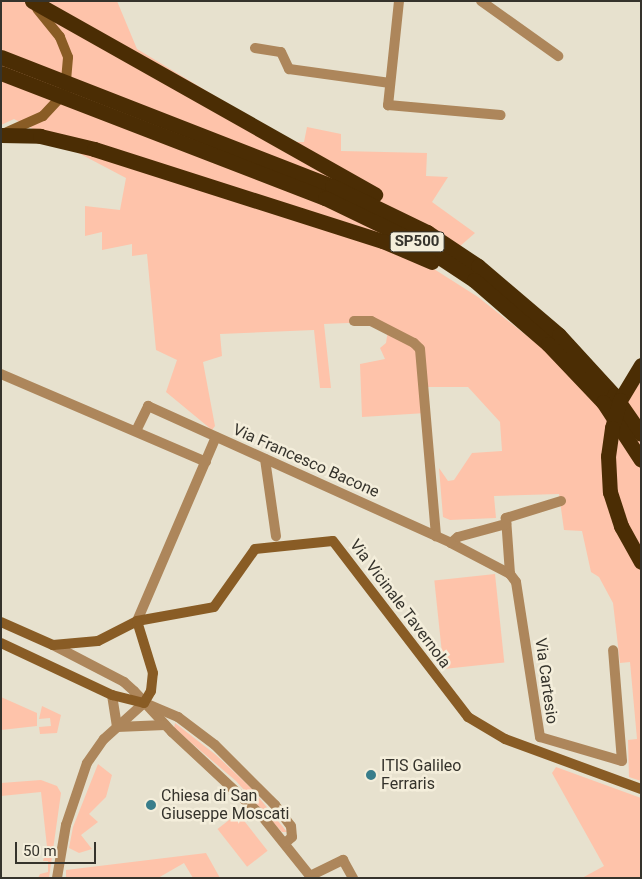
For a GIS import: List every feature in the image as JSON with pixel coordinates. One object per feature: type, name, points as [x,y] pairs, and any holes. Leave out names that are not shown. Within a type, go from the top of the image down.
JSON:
[{"type":"highway","points":[[31,1],[331,172],[425,220],[450,238],[478,266]]},
{"type":"highway","name":"SP500","points":[[1,57],[386,225],[446,261],[511,309],[603,402],[641,460]]},
{"type":"highway","name":"SP500","points":[[1,73],[129,114],[368,202],[427,232],[478,266],[559,335],[614,395],[641,434]]},
{"type":"highway","points":[[1,135],[64,140],[383,241],[427,259],[511,309]]},
{"type":"highway","points":[[641,365],[620,400],[612,428],[608,456],[610,492],[621,526],[641,562]]},
{"type":"street","points":[[1,135],[43,116],[65,92],[69,74],[68,57],[60,37],[31,1]]},
{"type":"street","points":[[399,1],[388,105],[501,115]]},
{"type":"street","points":[[481,1],[558,56]]},
{"type":"street","points":[[255,48],[281,52],[289,69],[390,83]]},
{"type":"street","points":[[354,321],[371,321],[414,343],[420,349],[436,536]]},
{"type":"street","points":[[1,374],[206,462]]},
{"type":"street","points":[[136,431],[148,406],[216,437]]},
{"type":"street","name":"Via Francesco Bacone","points":[[137,621],[216,437],[436,536],[510,574]]},
{"type":"street","points":[[265,458],[276,536]]},
{"type":"street","points":[[451,543],[458,537],[506,524],[508,516],[561,501]]},
{"type":"street","name":"Via Cartesio","points":[[506,524],[510,574],[516,582],[540,737],[622,761],[613,650]]},
{"type":"street","name":"Via Vicinale Tavernola","points":[[137,621],[214,607],[255,549],[333,541],[468,717],[505,739],[641,789]]},
{"type":"street","points":[[53,646],[98,641],[137,621],[153,673],[151,691],[144,703],[93,752],[81,776],[66,824],[57,878]]},
{"type":"street","points":[[1,622],[124,682],[164,725],[262,816],[285,842],[311,877],[343,860],[353,878]]},
{"type":"street","points":[[1,642],[112,695],[144,703],[178,716],[215,746],[275,805],[291,826],[292,837],[285,842]]},
{"type":"street","points":[[112,695],[117,727]]},
{"type":"street","points":[[117,727],[164,725]]},
{"type":"shaded area","points":[[1,1],[117,1],[137,49],[291,142],[304,142],[307,127],[341,134],[341,151],[427,153],[426,176],[448,177],[432,202],[475,233],[434,269],[478,297],[566,367],[607,418],[636,382],[641,384],[641,781],[629,777],[628,740],[637,739],[630,662],[620,663],[613,603],[599,577],[591,572],[582,531],[564,530],[559,494],[494,496],[496,518],[450,520],[443,517],[439,468],[448,481],[454,480],[472,453],[502,451],[500,422],[468,387],[424,387],[426,413],[362,417],[360,364],[385,359],[380,348],[386,343],[388,330],[372,322],[324,324],[331,388],[320,388],[314,330],[220,334],[222,356],[203,362],[215,426],[212,430],[166,392],[177,360],[156,350],[147,254],[132,256],[132,244],[102,250],[102,232],[85,236],[85,206],[120,210],[126,178],[14,119],[1,125]]},
{"type":"shaded area","points":[[495,574],[504,663],[444,669],[434,580]]},
{"type":"shaded area","points":[[1,697],[37,713],[37,726],[1,730]]},
{"type":"shaded area","points":[[42,706],[61,715],[57,733],[40,734],[39,727],[51,726],[50,718],[39,719]]},
{"type":"shaded area","points":[[175,723],[216,755],[252,789],[287,832],[282,832],[236,781],[174,728]]},
{"type":"shaded area","points":[[98,764],[112,775],[106,797],[89,814],[98,822],[81,835],[92,849],[79,853],[69,848],[73,827]]},
{"type":"shaded area","points":[[556,767],[641,798],[641,878],[582,878],[604,866],[552,773]]},
{"type":"shaded area","points":[[41,780],[57,786],[61,793],[49,878],[38,878],[40,874],[48,872],[48,861],[43,861],[47,847],[41,792],[1,796],[1,783]]},
{"type":"shaded area","points":[[238,813],[268,851],[247,867],[218,829]]},
{"type":"shaded area","points":[[206,853],[220,878],[193,878],[184,863],[158,878],[66,878],[66,870]]},
{"type":"place","name":"ITIS Galileo Ferraris","points":[[371,775]]},
{"type":"place","name":"Chiesa di San Giuseppe Moscati","points":[[151,805]]}]
